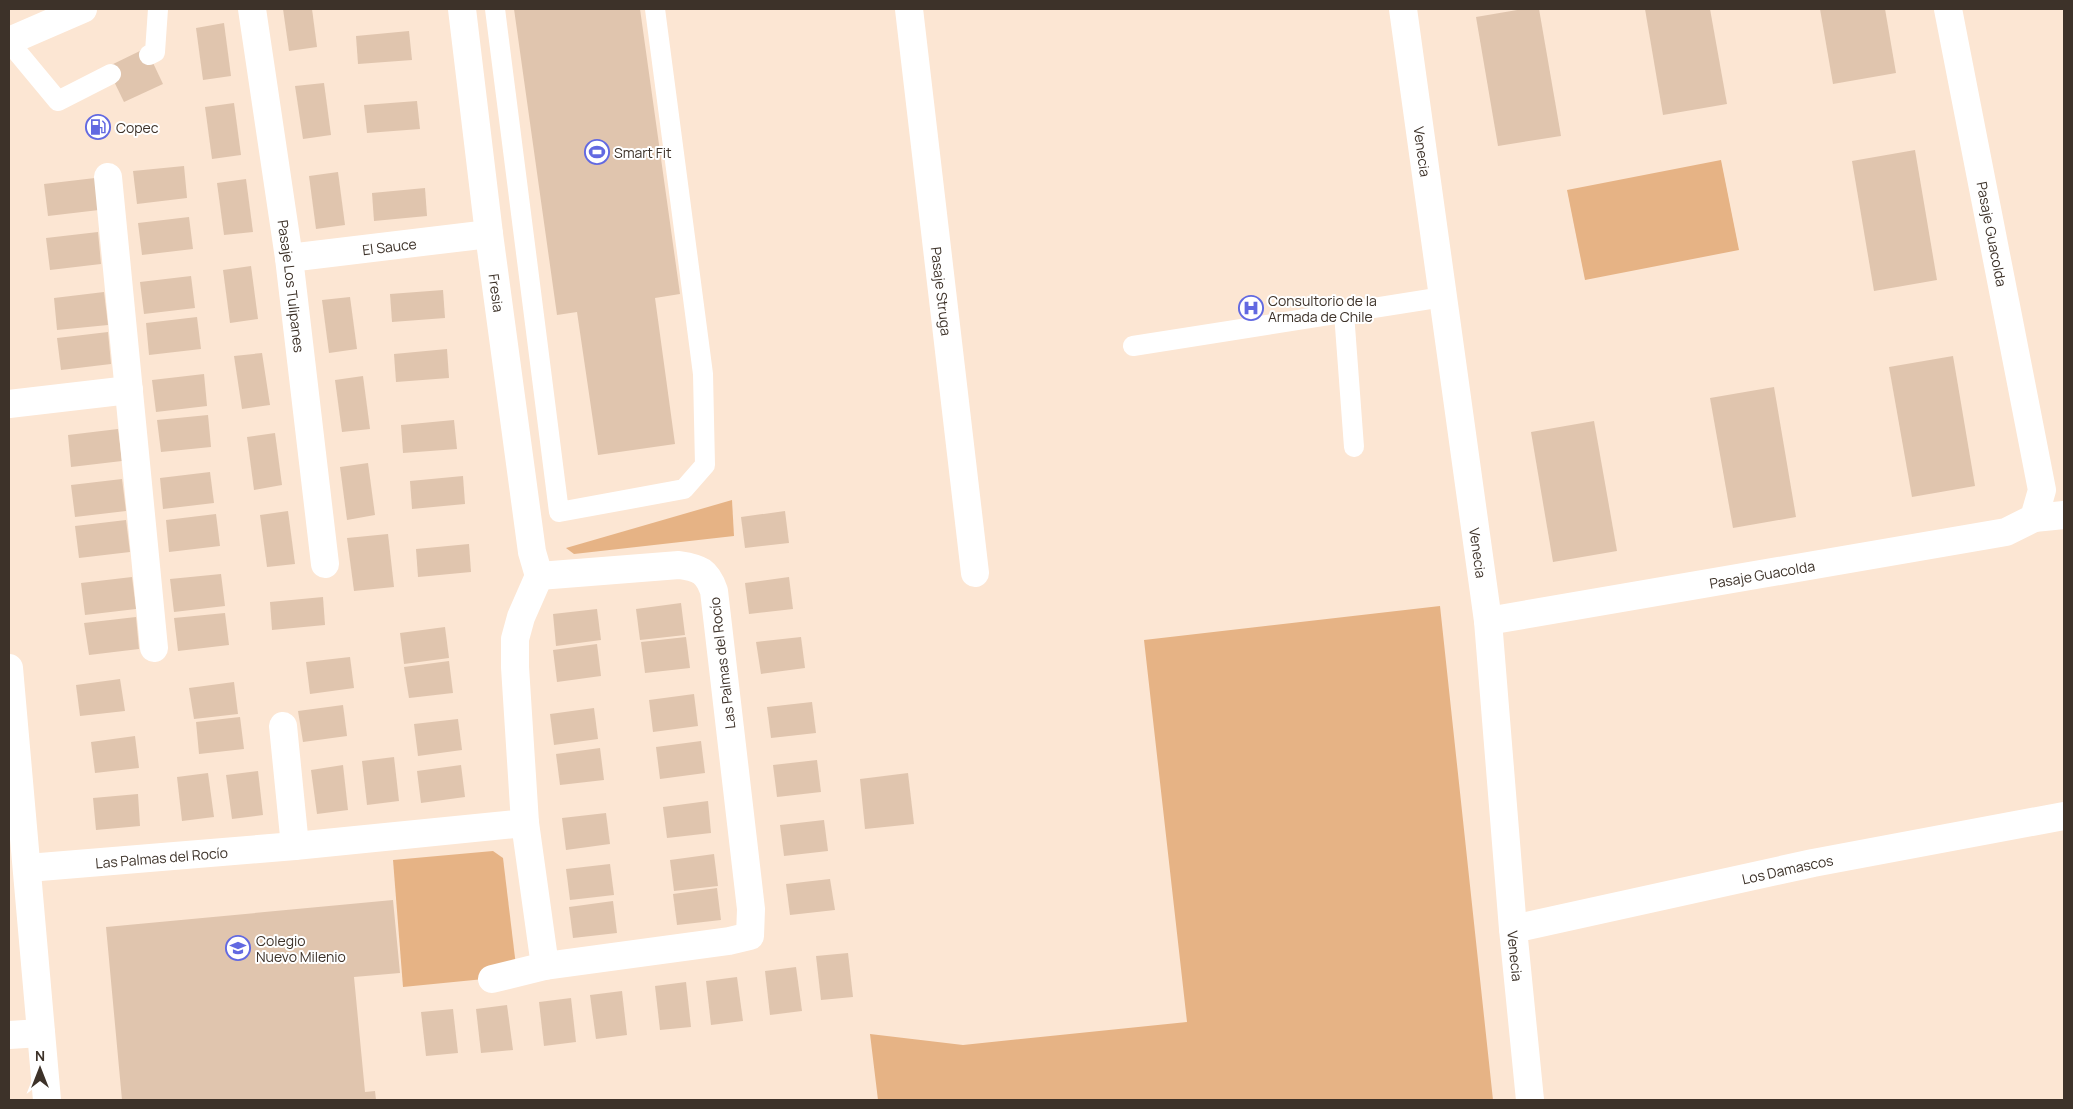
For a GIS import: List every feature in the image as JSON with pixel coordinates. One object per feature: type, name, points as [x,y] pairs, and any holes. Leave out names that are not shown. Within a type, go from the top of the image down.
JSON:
[{"type":"street","points":[[9,42],[83,9]]},
{"type":"street","name":"Pasaje Los Tulipanes","points":[[252,9],[289,258],[325,564]]},
{"type":"street","name":"Fresia","points":[[462,9],[489,234],[532,552],[539,576]]},
{"type":"street","name":"Pasaje Struga","points":[[909,9],[975,573]]},
{"type":"street","name":"Venecia","points":[[1403,9],[1488,622],[1513,928],[1530,1100]]},
{"type":"street","name":"Pasaje Guacolda","points":[[1948,9],[2042,490],[2034,518]]},
{"type":"street","points":[[108,177],[154,648]]},
{"type":"street","name":"El Sauce","points":[[289,258],[489,234]]},
{"type":"street","points":[[9,404],[129,390]]},
{"type":"street","name":"Pasaje Guacolda","points":[[1488,622],[2006,532],[2034,518],[2064,515]]},
{"type":"street","name":"Las Palmas del Rocío","points":[[492,978],[546,966],[728,941],[750,936],[751,909],[714,591],[710,580],[704,572],[694,567],[679,566],[539,576]]},
{"type":"street","points":[[539,576],[521,617],[515,639],[514,667],[525,823],[546,966]]},
{"type":"street","points":[[9,668],[47,1100]]},
{"type":"street","points":[[283,726],[295,846]]},
{"type":"street","name":"Los Damascos","points":[[1513,928],[1813,863],[2064,816]]},
{"type":"street","name":"Las Palmas del Rocío","points":[[28,868],[295,846],[525,823]]},
{"type":"street","points":[[9,1035],[41,1033]]},
{"type":"lane","points":[[149,55],[155,52],[158,9]]},
{"type":"lane","points":[[495,9],[559,512],[684,489],[705,465],[703,374],[655,9]]},
{"type":"lane","points":[[9,42],[58,101],[111,74]]},
{"type":"lane","points":[[1133,346],[1443,298]]},
{"type":"lane","points":[[1344,313],[1354,447]]},
{"type":"shaded area","points":[[1721,160],[1739,250],[1585,280],[1567,190]]},
{"type":"shaded area","points":[[732,500],[734,536],[574,554],[566,548]]},
{"type":"shaded area","points":[[1440,606],[1493,1100],[878,1100],[870,1034],[963,1045],[1187,1022],[1144,640]]},
{"type":"shaded area","points":[[493,851],[503,858],[516,966],[484,979],[403,987],[393,860]]},
{"type":"building","points":[[283,9],[312,9],[317,47],[289,51]]},
{"type":"building","name":"Smart Fit","points":[[514,9],[640,9],[680,294],[655,298],[675,444],[598,455],[577,312],[557,315]]},
{"type":"building","points":[[1523,9],[1539,9],[1561,136],[1498,146],[1476,17]]},
{"type":"building","points":[[1645,9],[1710,9],[1727,104],[1663,115]]},
{"type":"building","points":[[1820,9],[1885,9],[1896,73],[1833,84]]},
{"type":"building","points":[[224,23],[231,76],[203,80],[196,28]]},
{"type":"building","points":[[409,31],[412,60],[358,64],[356,36]]},
{"type":"building","points":[[146,48],[163,84],[124,102],[107,67]]},
{"type":"building","points":[[324,83],[331,135],[303,139],[295,86]]},
{"type":"building","points":[[417,101],[420,129],[367,133],[364,105]]},
{"type":"building","points":[[234,103],[241,155],[212,159],[205,107]]},
{"type":"building","points":[[1915,150],[1937,280],[1874,291],[1852,161]]},
{"type":"building","points":[[184,166],[187,198],[137,204],[133,171]]},
{"type":"building","points":[[338,172],[345,225],[316,229],[309,176]]},
{"type":"building","points":[[95,178],[99,210],[48,216],[44,184]]},
{"type":"building","points":[[246,179],[253,232],[224,235],[217,183]]},
{"type":"building","points":[[425,188],[427,216],[374,221],[372,193]]},
{"type":"building","points":[[189,217],[193,249],[142,255],[138,223]]},
{"type":"building","points":[[98,232],[101,264],[50,270],[46,238]]},
{"type":"building","points":[[251,266],[258,319],[230,323],[223,270]]},
{"type":"building","points":[[191,276],[195,308],[144,314],[140,282]]},
{"type":"building","points":[[443,290],[445,318],[392,322],[390,294]]},
{"type":"building","points":[[104,292],[108,325],[57,330],[54,298]]},
{"type":"building","points":[[350,297],[357,349],[329,353],[322,300]]},
{"type":"building","points":[[197,317],[201,349],[149,355],[146,323]]},
{"type":"building","points":[[108,332],[111,364],[61,370],[57,338]]},
{"type":"building","points":[[447,349],[449,378],[396,382],[394,354]]},
{"type":"building","points":[[262,353],[270,405],[242,409],[234,356]]},
{"type":"building","points":[[1953,356],[1975,486],[1912,497],[1889,367]]},
{"type":"building","points":[[204,374],[207,406],[156,412],[152,380]]},
{"type":"building","points":[[363,376],[370,429],[342,432],[335,380]]},
{"type":"building","points":[[1774,387],[1796,517],[1733,528],[1710,398]]},
{"type":"building","points":[[208,415],[211,447],[161,452],[157,420]]},
{"type":"building","points":[[454,420],[457,449],[403,453],[401,425]]},
{"type":"building","points":[[1594,421],[1617,551],[1553,562],[1531,432]]},
{"type":"building","points":[[118,429],[122,461],[71,467],[68,435]]},
{"type":"building","points":[[275,433],[282,485],[254,490],[247,437]]},
{"type":"building","points":[[368,463],[375,515],[347,520],[340,467]]},
{"type":"building","points":[[210,472],[214,503],[163,509],[160,478]]},
{"type":"building","points":[[463,476],[465,504],[412,509],[410,481]]},
{"type":"building","points":[[122,479],[126,511],[75,517],[71,485]]},
{"type":"building","points":[[288,511],[295,564],[267,567],[260,515]]},
{"type":"building","points":[[785,511],[789,543],[745,548],[741,517]]},
{"type":"building","points":[[216,514],[220,546],[169,552],[166,520]]},
{"type":"building","points":[[126,520],[130,552],[79,558],[75,526]]},
{"type":"building","points":[[388,534],[394,587],[354,591],[347,538]]},
{"type":"building","points":[[469,544],[471,572],[418,577],[416,549]]},
{"type":"building","points":[[221,574],[225,606],[174,612],[170,579]]},
{"type":"building","points":[[132,577],[136,609],[85,615],[81,583]]},
{"type":"building","points":[[789,577],[793,609],[749,614],[745,583]]},
{"type":"building","points":[[323,597],[325,625],[272,630],[270,602]]},
{"type":"building","points":[[681,603],[685,635],[640,640],[636,609]]},
{"type":"building","points":[[597,609],[601,640],[556,646],[553,614]]},
{"type":"building","points":[[225,613],[229,645],[178,651],[174,618]]},
{"type":"building","points":[[136,617],[139,649],[89,655],[84,623]]},
{"type":"building","points":[[445,627],[449,658],[404,664],[400,633]]},
{"type":"building","points":[[686,637],[690,668],[645,673],[641,642]]},
{"type":"building","points":[[801,637],[805,668],[761,674],[756,642]]},
{"type":"building","points":[[597,644],[601,676],[557,682],[553,650]]},
{"type":"building","points":[[350,657],[354,688],[310,694],[306,662]]},
{"type":"building","points":[[449,661],[453,693],[409,698],[404,667]]},
{"type":"building","points":[[120,679],[125,711],[80,716],[76,685]]},
{"type":"building","points":[[234,682],[238,714],[194,719],[189,688]]},
{"type":"building","points":[[694,694],[698,726],[653,732],[649,700]]},
{"type":"building","points":[[812,702],[816,733],[771,738],[767,707]]},
{"type":"building","points":[[343,705],[347,736],[303,742],[298,711]]},
{"type":"building","points":[[594,708],[598,739],[554,745],[550,714]]},
{"type":"building","points":[[240,717],[244,749],[199,754],[196,722]]},
{"type":"building","points":[[458,719],[462,750],[418,756],[414,724]]},
{"type":"building","points":[[135,736],[139,768],[95,773],[91,742]]},
{"type":"building","points":[[701,741],[705,773],[660,779],[656,747]]},
{"type":"building","points":[[600,748],[604,780],[560,785],[556,754]]},
{"type":"building","points":[[394,757],[399,801],[367,805],[362,761]]},
{"type":"building","points":[[817,760],[821,792],[777,797],[773,765]]},
{"type":"building","points":[[343,765],[348,810],[317,814],[311,770]]},
{"type":"building","points":[[461,765],[465,797],[421,803],[417,771]]},
{"type":"building","points":[[258,771],[263,815],[232,819],[226,775]]},
{"type":"building","points":[[208,773],[214,817],[182,821],[177,777]]},
{"type":"building","points":[[908,773],[914,824],[865,829],[860,779]]},
{"type":"building","points":[[138,794],[140,826],[96,830],[93,798]]},
{"type":"building","points":[[708,801],[711,833],[667,838],[663,807]]},
{"type":"building","points":[[606,813],[610,844],[566,850],[562,818]]},
{"type":"building","points":[[824,820],[828,851],[784,856],[780,825]]},
{"type":"building","points":[[714,854],[718,886],[674,891],[670,860]]},
{"type":"building","points":[[610,864],[614,895],[570,900],[566,869]]},
{"type":"building","points":[[830,879],[835,910],[790,915],[786,884]]},
{"type":"building","points":[[717,888],[721,920],[677,925],[673,894]]},
{"type":"building","name":"Colegio Nuevo Milenio","points":[[393,900],[400,973],[354,977],[365,1092],[375,1091],[376,1100],[122,1100],[106,927]]},
{"type":"building","points":[[613,901],[617,933],[573,938],[569,907]]},
{"type":"building","points":[[848,953],[853,997],[821,1000],[816,956]]},
{"type":"building","points":[[796,967],[802,1011],[770,1015],[765,971]]},
{"type":"building","points":[[737,977],[743,1021],[711,1025],[706,981]]},
{"type":"building","points":[[686,982],[691,1027],[660,1030],[655,986]]},
{"type":"building","points":[[622,991],[627,1035],[596,1039],[590,995]]},
{"type":"building","points":[[571,998],[576,1042],[544,1046],[539,1002]]},
{"type":"building","points":[[507,1005],[513,1050],[481,1053],[476,1009]]},
{"type":"building","points":[[453,1009],[458,1053],[426,1056],[421,1012]]},
{"type":"place","name":"Copec","points":[[98,127]]},
{"type":"place","name":"Smart Fit","points":[[597,152]]},
{"type":"place","name":"Consultorio de la Armada de Chile","points":[[1251,308]]},
{"type":"place","name":"Colegio Nuevo Milenio","points":[[238,948]]}]
